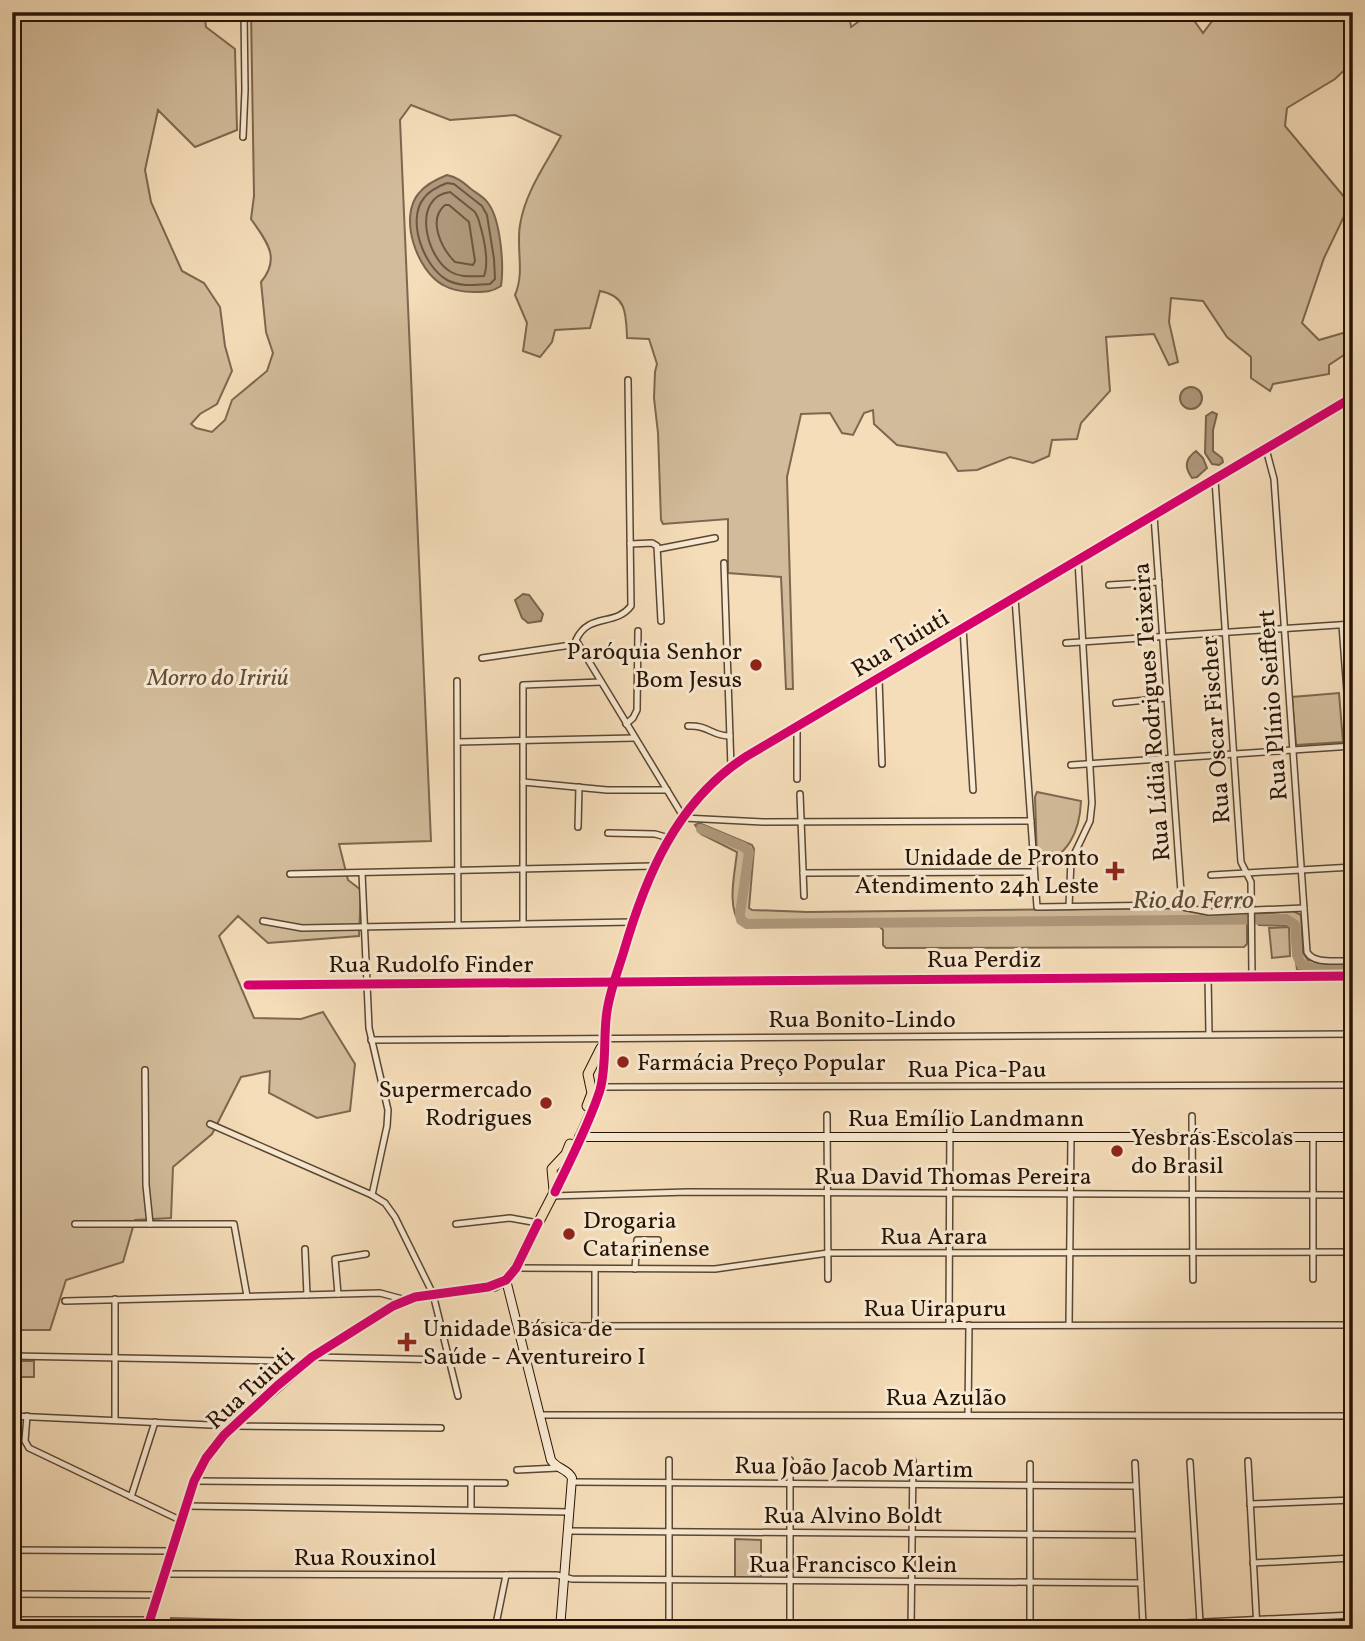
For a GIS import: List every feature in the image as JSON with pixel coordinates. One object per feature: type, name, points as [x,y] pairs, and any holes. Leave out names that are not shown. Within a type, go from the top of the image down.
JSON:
[{"type":"main road","name":"Rua Tuiuti","points":[[148,1625],[194,1481],[211,1451],[233,1426],[301,1366],[387,1310],[406,1300],[488,1287],[506,1280],[516,1268],[563,1175],[601,1087],[607,1010],[632,922],[653,866],[669,838],[707,789],[731,767],[1353,397]]},
{"type":"main road","name":"Rua Tuiuti","points":[[552,1172],[568,1150],[591,1098],[589,1071],[605,1037]]},
{"type":"main road","points":[[589,1071],[595,1069],[603,1073]]},
{"type":"main road","points":[[552,1172],[563,1175]]},
{"type":"main road","points":[[552,1172],[553,1194]]},
{"type":"street","points":[[243,137],[246,90],[244,12]]},
{"type":"street","points":[[628,380],[631,606],[616,617],[587,624],[576,640],[684,818],[801,822],[1031,821]]},
{"type":"street","name":"Rua Plínio Seiffert","points":[[1266,449],[1274,479],[1307,952],[1310,958],[1317,960],[1353,961]]},
{"type":"street","name":"Rua Oscar Fischer","points":[[1215,480],[1241,862],[1251,882],[1252,976]]},
{"type":"street","name":"Rua Lídia Rodrigues Teixeira","points":[[1154,516],[1182,906]]},
{"type":"street","points":[[658,549],[715,538]]},
{"type":"street","points":[[630,544],[652,543],[658,549],[661,621]]},
{"type":"street","points":[[1069,906],[1071,861],[1092,812],[1078,560]]},
{"type":"street","points":[[724,563],[731,767]]},
{"type":"street","points":[[1109,585],[1159,582]]},
{"type":"street","points":[[1015,598],[1037,907],[1182,906],[1251,916],[1304,908]]},
{"type":"street","points":[[1066,643],[1353,624]]},
{"type":"street","points":[[1342,625],[1353,772]]},
{"type":"street","points":[[963,628],[973,790]]},
{"type":"street","points":[[626,723],[634,718],[638,710],[638,631]]},
{"type":"street","points":[[482,658],[578,644]]},
{"type":"street","points":[[879,678],[882,764]]},
{"type":"street","points":[[457,681],[458,925]]},
{"type":"street","points":[[523,924],[523,685],[601,682]]},
{"type":"street","points":[[1116,703],[1167,698]]},
{"type":"street","points":[[688,726],[704,726],[716,735],[730,737]]},
{"type":"street","points":[[797,728],[797,779]]},
{"type":"street","points":[[458,742],[635,738]]},
{"type":"street","points":[[1071,765],[1352,746]]},
{"type":"street","points":[[523,782],[579,788],[667,790]]},
{"type":"street","points":[[578,827],[579,788]]},
{"type":"street","points":[[800,794],[804,896]]},
{"type":"street","points":[[608,832],[655,834],[669,838]]},
{"type":"street","points":[[290,874],[653,866]]},
{"type":"street","points":[[1211,876],[1353,867]]},
{"type":"street","points":[[803,873],[1034,872]]},
{"type":"street","points":[[362,873],[371,1040],[388,1110],[372,1195]]},
{"type":"street","points":[[263,921],[295,928],[632,922]]},
{"type":"street","points":[[1208,976],[1209,1034]]},
{"type":"street","name":"Rua Perdiz","points":[[615,981],[1353,976]]},
{"type":"street","name":"Rua Rudolfo Finder","points":[[248,985],[615,981]]},
{"type":"street","name":"Rua Bonito-Lindo","points":[[371,1040],[1353,1034]]},
{"type":"street","points":[[145,1070],[146,1185],[150,1224]]},
{"type":"street","name":"Rua Pica-Pau","points":[[601,1087],[1353,1085]]},
{"type":"street","points":[[827,1115],[828,1279]]},
{"type":"street","points":[[949,1325],[950,1115]]},
{"type":"street","points":[[1192,1116],[1193,1280]]},
{"type":"street","points":[[210,1124],[385,1203],[395,1217],[433,1294],[458,1396]]},
{"type":"street","points":[[1069,1325],[1071,1137]]},
{"type":"street","points":[[1313,1137],[1313,1279]]},
{"type":"street","name":"Rua Emílio Landmann","points":[[579,1138],[1353,1137]]},
{"type":"street","name":"Rua David Thomas Pereira","points":[[553,1194],[688,1192],[1353,1195]]},
{"type":"street","points":[[456,1224],[510,1218],[538,1223]]},
{"type":"street","points":[[75,1224],[234,1224],[247,1296]]},
{"type":"street","points":[[635,1269],[637,1240],[658,1240]]},
{"type":"street","points":[[304,1249],[307,1295]]},
{"type":"street","name":"Rua Arara","points":[[516,1268],[726,1268],[828,1253],[1353,1252]]},
{"type":"street","points":[[338,1294],[335,1259],[366,1254]]},
{"type":"street","points":[[595,1269],[595,1326]]},
{"type":"street","points":[[506,1280],[551,1460],[558,1468]]},
{"type":"street","points":[[65,1301],[338,1294],[386,1294],[406,1300]]},
{"type":"street","points":[[115,1299],[115,1420]]},
{"type":"street","points":[[968,1415],[969,1325]]},
{"type":"street","name":"Rua Uirapuru","points":[[517,1326],[1353,1325]]},
{"type":"street","points":[[12,1356],[282,1360],[301,1366]]},
{"type":"street","points":[[313,1357],[450,1360]]},
{"type":"street","name":"Rua Azulão","points":[[539,1415],[1353,1416]]},
{"type":"street","points":[[12,1416],[233,1426],[441,1428]]},
{"type":"street","points":[[27,1416],[25,1441],[29,1448],[181,1521]]},
{"type":"street","points":[[131,1497],[155,1422]]},
{"type":"street","points":[[669,1460],[669,1629]]},
{"type":"street","points":[[790,1460],[790,1629]]},
{"type":"street","points":[[911,1629],[913,1461]]},
{"type":"street","points":[[1248,1461],[1257,1629]]},
{"type":"street","points":[[1190,1462],[1200,1622]]},
{"type":"street","points":[[1135,1463],[1143,1625]]},
{"type":"street","points":[[1030,1464],[1030,1629]]},
{"type":"street","points":[[517,1470],[558,1468],[569,1472],[572,1482],[560,1628],[640,1629]]},
{"type":"street","points":[[194,1481],[505,1483]]},
{"type":"street","name":"Rua João Jacob Martim","points":[[572,1482],[1136,1486]]},
{"type":"street","points":[[471,1483],[471,1510]]},
{"type":"street","points":[[1250,1504],[1353,1500]]},
{"type":"street","points":[[186,1506],[570,1512]]},
{"type":"street","name":"Rua Alvino Boldt","points":[[568,1531],[1138,1535]]},
{"type":"street","points":[[12,1550],[173,1551]]},
{"type":"street","points":[[1253,1563],[1353,1558]]},
{"type":"street","name":"Rua Rouxinol","points":[[165,1574],[557,1575],[564,1578]]},
{"type":"street","points":[[495,1629],[506,1575]]},
{"type":"street","name":"Rua Francisco Klein","points":[[564,1578],[1141,1583]]},
{"type":"street","points":[[12,1594],[159,1595]]},
{"type":"street","points":[[1112,1629],[1143,1625],[1353,1615]]},
{"type":"street","points":[[12,1620],[148,1625]]},
{"type":"green space","name":"Morro do Iririú","points":[[12,12],[204,12],[206,27],[235,49],[237,130],[195,147],[158,110],[145,170],[151,202],[182,271],[204,283],[220,307],[225,346],[232,371],[217,404],[200,414],[191,424],[196,428],[212,432],[225,420],[232,400],[267,371],[273,353],[266,332],[261,282],[270,265],[270,250],[251,219],[254,196],[251,12],[849,12],[851,27],[872,12],[1188,12],[1203,33],[1219,12],[1353,12],[1353,62],[1335,79],[1287,108],[1285,126],[1350,204],[1324,258],[1302,323],[1319,340],[1353,330],[1353,349],[1329,365],[1329,374],[1273,384],[1270,391],[1251,378],[1251,357],[1227,337],[1203,301],[1171,298],[1169,322],[1178,362],[1169,365],[1154,334],[1106,337],[1110,391],[1081,423],[1077,439],[1052,440],[1049,456],[1033,463],[1010,457],[977,470],[958,471],[946,453],[897,445],[874,424],[873,410],[864,413],[853,435],[842,433],[830,413],[801,414],[787,477],[793,689],[786,689],[781,577],[728,573],[728,519],[663,524],[661,520],[654,398],[657,364],[649,339],[627,338],[623,307],[615,297],[600,291],[590,328],[555,330],[552,342],[540,357],[523,351],[527,323],[515,295],[520,269],[520,225],[531,190],[561,136],[515,115],[450,120],[411,105],[400,120],[431,841],[339,844],[348,880],[361,890],[359,936],[268,943],[238,916],[219,936],[254,1018],[301,1019],[323,1012],[355,1064],[350,1111],[317,1118],[269,1093],[270,1071],[241,1077],[212,1134],[173,1167],[171,1218],[135,1220],[123,1262],[66,1280],[50,1330],[12,1330]]},
{"type":"green space","points":[[1339,693],[1343,742],[1296,745],[1292,697]]},
{"type":"green space","points":[[1037,792],[1081,801],[1078,822],[1070,842],[1057,856],[1037,861],[1035,797]]},
{"type":"green space","points":[[699,823],[752,845],[754,849],[749,908],[752,910],[807,912],[1173,908],[1203,914],[1245,912],[1247,944],[1244,947],[886,948],[883,945],[883,930],[878,925],[741,924],[736,917],[733,900],[737,852],[701,834],[695,825]]},
{"type":"green space","points":[[1293,911],[1301,915],[1303,953],[1308,960],[1353,963],[1353,974],[1297,970],[1292,926],[1259,925],[1253,919],[1259,914]]},
{"type":"green space","points":[[1289,927],[1290,956],[1272,958],[1269,928]]},
{"type":"green space","points":[[12,1361],[34,1361],[34,1377],[12,1377]]},
{"type":"green space","points":[[735,1539],[761,1540],[761,1577],[735,1577]]},
{"type":"green space","points":[[171,1618],[242,1620],[242,1629],[171,1629]]},
{"type":"water","points":[[447,175],[460,180],[482,197],[496,220],[502,267],[501,286],[495,289],[466,292],[447,287],[434,278],[418,256],[411,229],[413,203],[425,187]]},
{"type":"water","points":[[1191,387],[1199,390],[1202,398],[1199,406],[1191,409],[1183,406],[1180,398],[1183,390]]},
{"type":"water","points":[[1212,412],[1217,414],[1213,430],[1213,451],[1222,458],[1223,462],[1219,465],[1212,464],[1205,453],[1206,416]]},
{"type":"water","points":[[1196,451],[1207,468],[1192,478],[1187,463]]},
{"type":"water","points":[[523,594],[529,595],[543,614],[541,621],[528,623],[522,618],[515,600]]},
{"type":"waterway","name":"Rio do Ferro","points":[[701,829],[744,847],[749,852],[740,914],[741,920],[747,924],[1286,919],[1295,925],[1297,955],[1301,964],[1311,968],[1353,970]]},
{"type":"cycle path","points":[[555,1192],[600,1090],[608,1004],[642,897],[653,870],[682,818],[722,774],[747,756],[1353,397]]},
{"type":"cycle path","points":[[248,985],[1353,976]]},
{"type":"cycle path","points":[[147,1629],[194,1481],[206,1458],[224,1435],[312,1357],[393,1306],[415,1297],[488,1287],[506,1280],[516,1268],[538,1223]]},
{"type":"place","name":"Paróquia Senhor Bom Jesus","points":[[756,665]]},
{"type":"place","name":"Unidade de Pronto Atendimento 24h Leste","points":[[1115,871]]},
{"type":"place","name":"Farmácia Preço Popular","points":[[623,1062]]},
{"type":"place","name":"Supermercado Rodrigues","points":[[546,1103]]},
{"type":"place","name":"Yesbrás Escolas do Brasil","points":[[1117,1151]]},
{"type":"place","name":"Drogaria Catarinense","points":[[569,1234]]},
{"type":"place","name":"Unidade Básica de Saúde - Aventureiro I","points":[[407,1342]]}]
